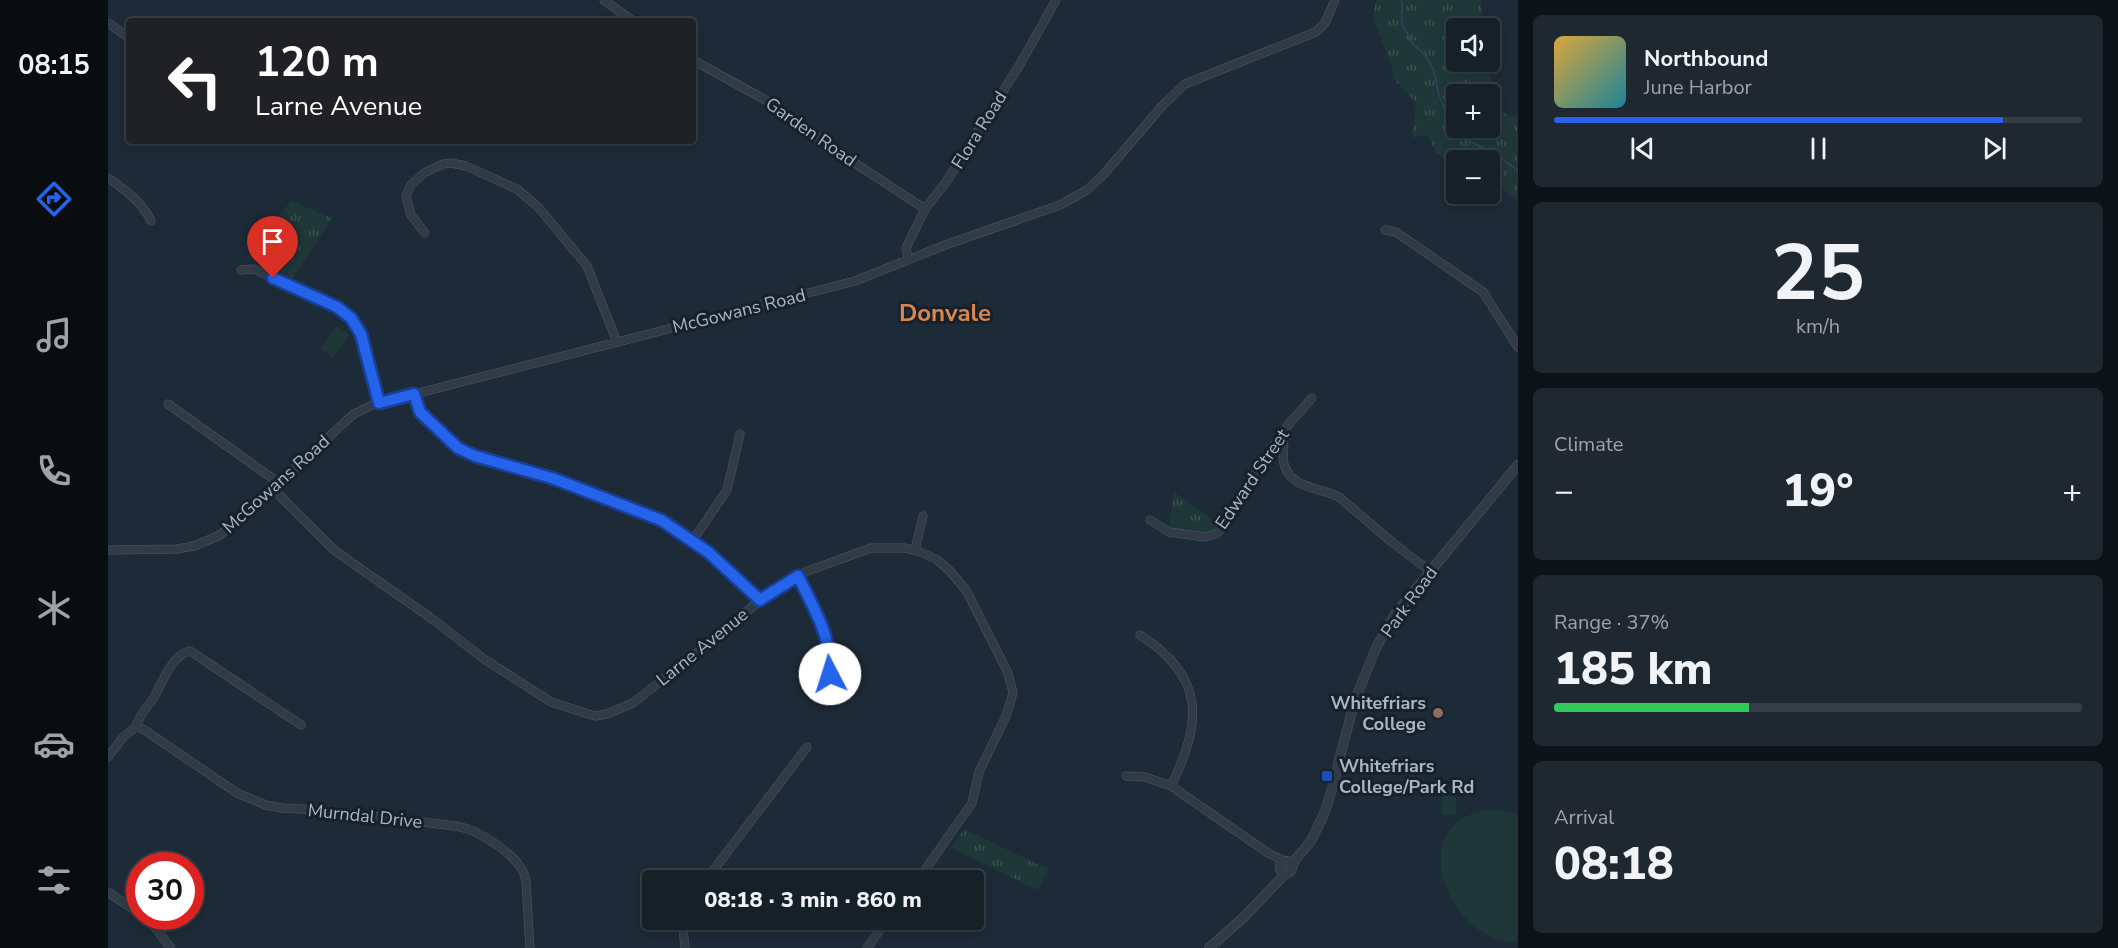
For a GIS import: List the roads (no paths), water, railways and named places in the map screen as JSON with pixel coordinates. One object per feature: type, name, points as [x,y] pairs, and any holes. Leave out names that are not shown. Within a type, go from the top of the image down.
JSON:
[{"type":"street","points":[[603,0],[629,18]]},
{"type":"street","name":"Flora Road","points":[[908,259],[905,252],[907,244],[925,210],[951,174],[1020,66],[1056,0]]},
{"type":"street","name":"McGowans Road","points":[[108,550],[177,549],[206,542],[230,528],[354,414],[379,403],[855,281],[908,259],[1072,200],[1104,174],[1162,106],[1185,84],[1316,32],[1325,23],[1335,0]]},
{"type":"street","points":[[108,23],[126,36]]},
{"type":"street","name":"Garden Road","points":[[696,62],[769,102],[925,210]]},
{"type":"street","points":[[425,233],[411,215],[406,196],[416,179],[433,168],[443,164],[458,163],[517,189],[539,208],[587,266],[617,342]]},
{"type":"street","points":[[108,178],[120,186],[146,211],[151,221]]},
{"type":"street","points":[[1385,230],[1396,232],[1483,292],[1518,347]]},
{"type":"street","points":[[241,270],[254,269],[345,312],[361,334],[379,403]]},
{"type":"street","points":[[414,394],[420,412],[443,436],[465,452],[552,478],[661,520],[693,540],[760,600]]},
{"type":"street","name":"Edward Street","points":[[1150,520],[1169,532],[1205,537],[1216,534],[1225,525],[1246,487],[1295,415],[1312,398]]},
{"type":"street","name":"Larne Avenue","points":[[168,404],[276,486],[334,550],[435,621],[478,656],[551,702],[589,715],[607,714],[633,703],[760,600],[798,576],[871,548],[896,546],[915,550],[942,564],[966,590],[1008,673],[1012,693],[1006,716],[979,772],[972,803],[925,870]]},
{"type":"street","points":[[693,540],[727,489],[740,434]]},
{"type":"street","points":[[1281,436],[1284,444],[1284,463],[1291,476],[1316,491],[1339,497],[1430,571]]},
{"type":"street","name":"Park Road","points":[[1209,948],[1243,918],[1277,881],[1285,866],[1301,847],[1339,760],[1355,700],[1376,648],[1396,613],[1518,465]]},
{"type":"street","points":[[915,550],[923,516]]},
{"type":"street","points":[[798,576],[824,631],[831,656],[828,700]]},
{"type":"street","points":[[1140,635],[1154,643],[1171,659],[1183,678],[1191,698],[1193,720],[1189,745],[1171,786]]},
{"type":"street","points":[[108,757],[123,737],[136,727],[140,715],[154,697],[168,670],[184,653],[190,651],[301,725]]},
{"type":"street","name":"Murndal Drive","points":[[136,727],[149,733],[237,794],[266,805],[456,826],[468,829],[492,842],[521,867],[525,875],[530,948]]},
{"type":"street","points":[[714,870],[807,747]]},
{"type":"street","points":[[1126,776],[1145,777],[1171,786],[1285,866]]},
{"type":"street","points":[[108,892],[126,905]]},
{"type":"street","points":[[157,930],[171,948]]},
{"type":"street","points":[[684,930],[685,948]]},
{"type":"street","points":[[867,948],[880,930]]},
{"type":"waterway","points":[[1402,0],[1402,24],[1413,44],[1425,55],[1433,68],[1439,95],[1449,121],[1461,138],[1491,151],[1518,171]]},
{"type":"place","name":"Whitefriars College","points":[[1438,713]]},
{"type":"place","name":"Whitefriars College/Park Rd","points":[[1327,776]]},
{"type":"district","name":"Donvale","points":[[945,313]]}]
